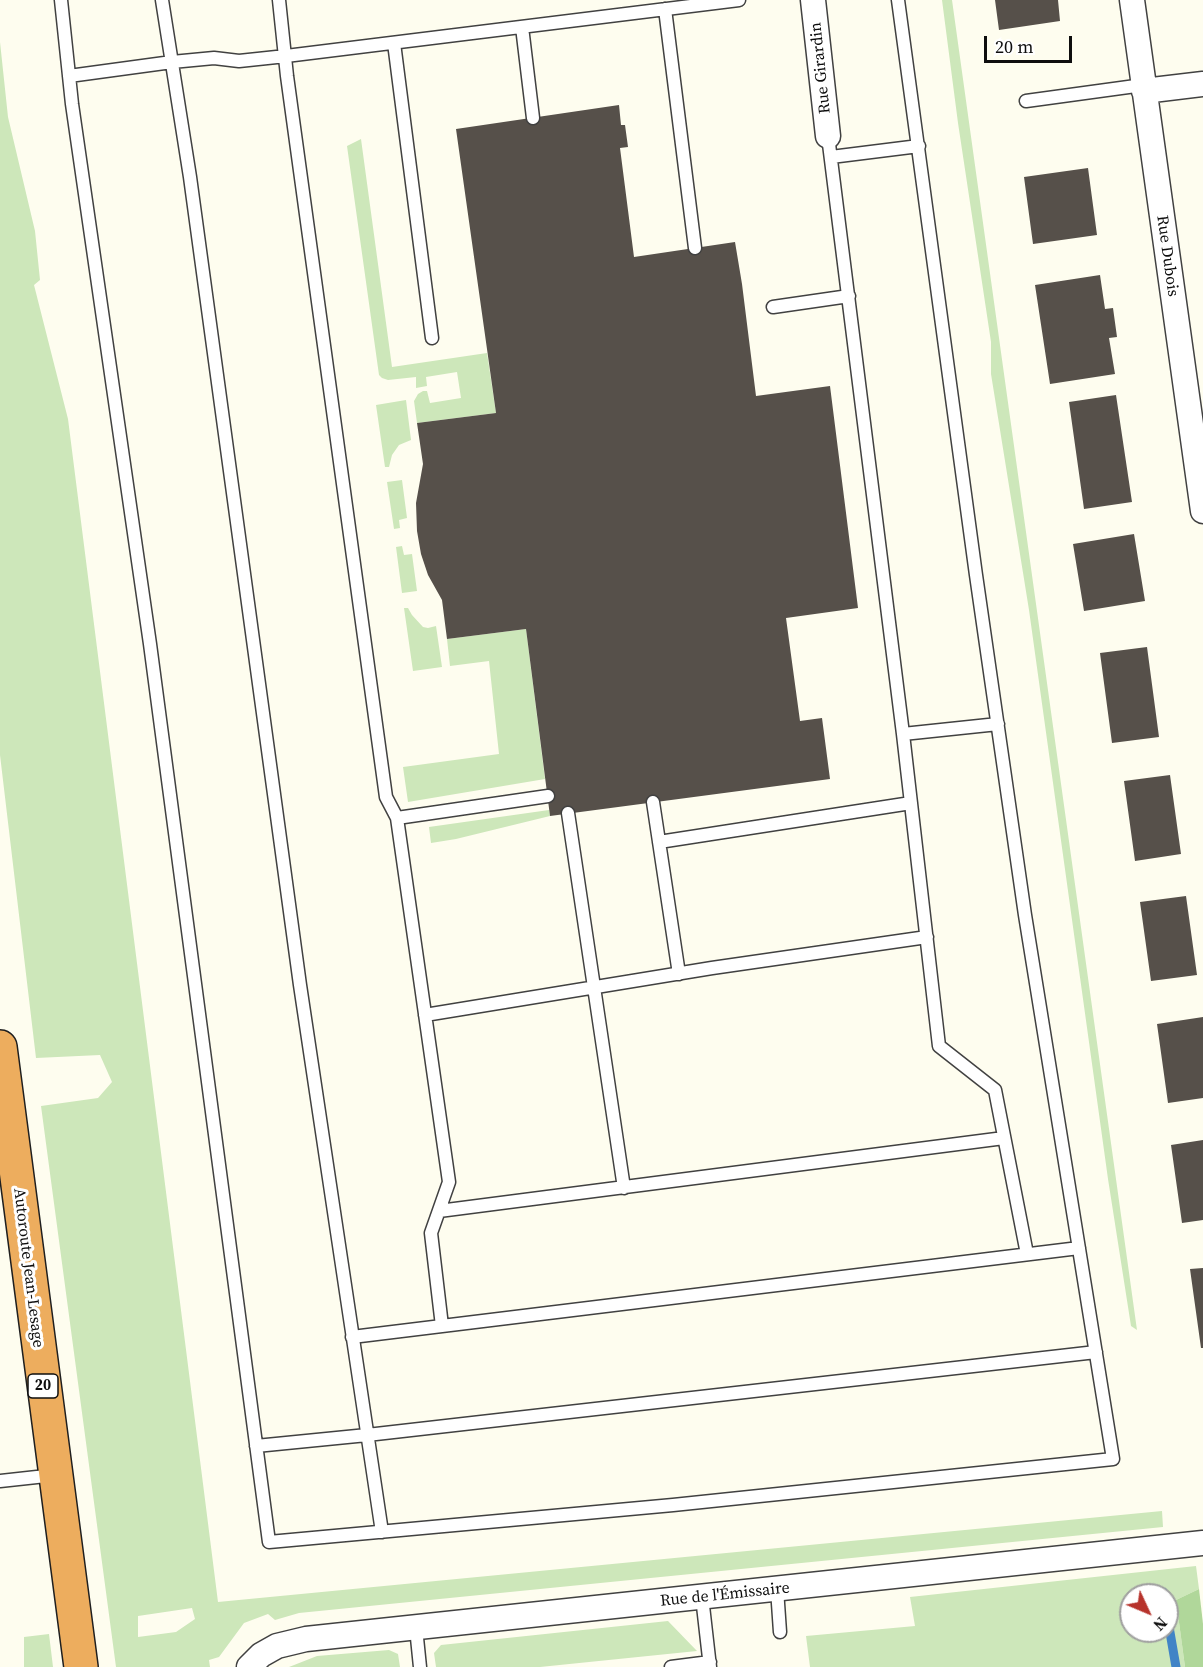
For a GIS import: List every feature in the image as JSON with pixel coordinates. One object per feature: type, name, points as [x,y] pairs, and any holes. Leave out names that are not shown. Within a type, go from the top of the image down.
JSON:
[{"type":"highway","name":"Autoroute Jean-Lesage","points":[[0,1047],[81,1667]]},
{"type":"street","name":"Rue Girardin","points":[[813,0],[830,146]]},
{"type":"street","name":"Rue Dubois","points":[[1132,0],[1203,511]]},
{"type":"street","points":[[1144,88],[1203,84]]},
{"type":"street","name":"Rue de l'Émissaire","points":[[251,1665],[267,1651],[295,1641],[1203,1543]]},
{"type":"lane","points":[[61,0],[69,76],[150,644],[269,1542],[673,1505],[1113,1459],[1025,915],[898,0]]},
{"type":"lane","points":[[162,0],[190,177],[300,985],[381,1532]]},
{"type":"lane","points":[[279,0],[386,797],[397,818],[449,1182],[431,1233],[442,1326]]},
{"type":"lane","points":[[69,76],[214,58],[239,61],[286,56],[739,0]]},
{"type":"lane","points":[[665,9],[695,248]]},
{"type":"lane","points":[[522,27],[533,118]]},
{"type":"lane","points":[[394,43],[432,338]]},
{"type":"lane","points":[[1026,101],[1144,88]]},
{"type":"lane","points":[[919,146],[830,146],[939,1046],[995,1090],[1027,1254]]},
{"type":"lane","points":[[773,307],[849,296]]},
{"type":"lane","points":[[903,734],[998,724]]},
{"type":"lane","points":[[397,818],[548,796]]},
{"type":"lane","points":[[653,802],[679,974]]},
{"type":"lane","points":[[659,842],[911,803]]},
{"type":"lane","points":[[567,813],[624,1188]]},
{"type":"lane","points":[[425,1015],[927,937]]},
{"type":"lane","points":[[439,1211],[1004,1138]]},
{"type":"lane","points":[[352,1337],[1079,1248]]},
{"type":"lane","points":[[256,1446],[1096,1352]]},
{"type":"lane","points":[[0,1481],[55,1475]]},
{"type":"lane","points":[[777,1589],[780,1632]]},
{"type":"lane","points":[[671,1667],[710,1665],[702,1597]]},
{"type":"lane","points":[[416,1628],[420,1667]]},
{"type":"green space","points":[[942,0],[952,0],[1137,1330],[1131,1326],[1108,1179],[1029,610],[991,374],[991,342]]},
{"type":"green space","points":[[0,42],[8,117],[35,231],[40,280],[34,285],[68,419],[218,1602],[1162,1511],[1163,1527],[299,1613],[275,1620],[268,1614],[244,1623],[219,1657],[209,1660],[210,1667],[116,1667],[41,1106],[98,1098],[112,1082],[100,1055],[36,1058],[0,755]],"holes":[[[192,1608],[195,1619],[176,1632],[138,1637],[138,1616]]]},
{"type":"green space","points":[[361,139],[392,367],[487,353],[496,413],[417,423],[414,401],[423,391],[427,391],[430,403],[461,398],[457,372],[426,377],[427,386],[416,388],[416,377],[388,380],[379,375],[347,146]]},
{"type":"green space","points":[[406,400],[411,440],[399,445],[392,455],[389,467],[385,467],[376,405]]},
{"type":"green space","points":[[402,480],[407,518],[399,520],[400,528],[394,529],[387,482]]},
{"type":"green space","points":[[402,546],[404,555],[412,554],[417,591],[402,593],[396,547]]},
{"type":"green space","points":[[404,608],[408,608],[423,627],[436,626],[442,667],[413,671]]},
{"type":"green space","points":[[526,629],[545,779],[408,802],[403,767],[499,754],[489,661],[450,666],[447,639]]},
{"type":"green space","points":[[549,810],[550,816],[431,843],[429,827]]},
{"type":"green space","points":[[1196,1566],[1199,1589],[1179,1599],[1179,1583],[1119,1583],[1119,1643],[1179,1643],[1179,1622],[1185,1667],[810,1667],[806,1636],[915,1626],[910,1597]]},
{"type":"green space","points":[[1199,1589],[1203,1624],[1203,1667],[1185,1667],[1179,1622],[1179,1599]]},
{"type":"green space","points":[[668,1621],[697,1651],[540,1667],[436,1667],[434,1653],[441,1645]]},
{"type":"green space","points":[[49,1634],[53,1667],[24,1667],[24,1637]]},
{"type":"green space","points":[[389,1650],[398,1654],[400,1667],[289,1667],[317,1656]]},
{"type":"building","points":[[995,0],[1058,0],[1060,21],[999,30]]},
{"type":"building","points":[[619,105],[621,125],[625,125],[628,147],[620,148],[634,257],[735,242],[756,396],[830,386],[858,608],[786,618],[800,721],[822,718],[830,779],[550,816],[526,629],[447,639],[442,600],[428,575],[417,531],[416,503],[423,464],[417,423],[496,413],[456,129]]},
{"type":"building","points":[[1088,168],[1097,235],[1033,244],[1024,177]]},
{"type":"building","points":[[1100,275],[1105,309],[1113,308],[1117,337],[1109,338],[1115,374],[1050,384],[1035,285]]},
{"type":"building","points":[[1116,395],[1132,502],[1084,509],[1069,402]]},
{"type":"building","points":[[1134,534],[1145,601],[1084,611],[1073,544]]},
{"type":"building","points":[[1147,647],[1159,737],[1112,743],[1100,653]]},
{"type":"building","points":[[1170,775],[1181,854],[1135,861],[1124,781]]},
{"type":"building","points":[[1186,896],[1197,975],[1151,981],[1140,902]]},
{"type":"building","points":[[1203,1017],[1203,1098],[1168,1103],[1157,1024]]},
{"type":"building","points":[[1203,1140],[1203,1220],[1182,1223],[1171,1145]]},
{"type":"building","points":[[1203,1268],[1203,1348],[1201,1348],[1190,1269]]},
{"type":"waterway","points":[[1172,1643],[1176,1667]]}]
